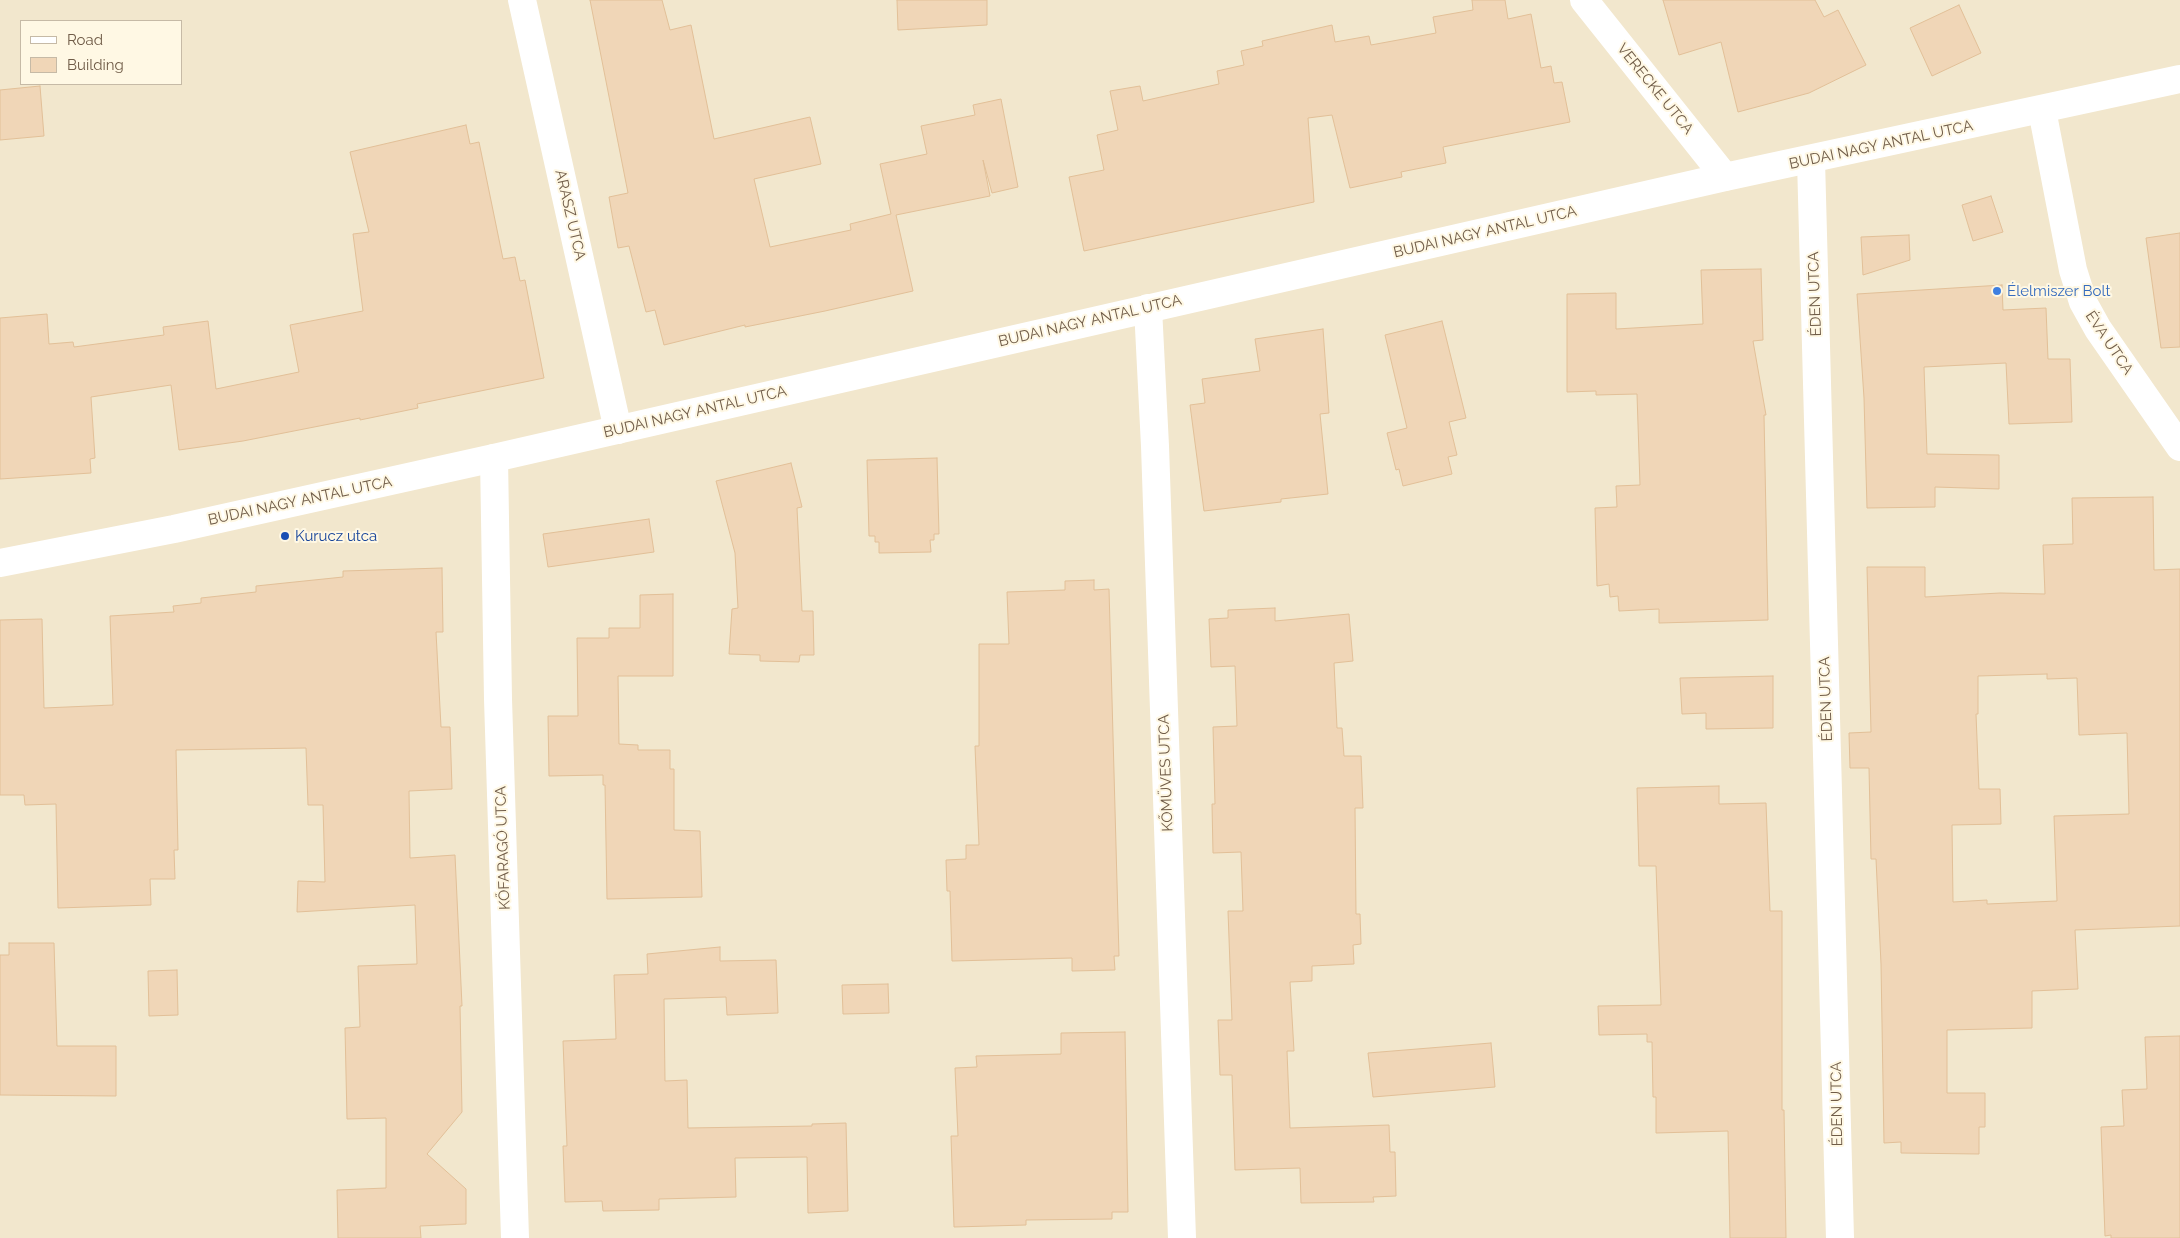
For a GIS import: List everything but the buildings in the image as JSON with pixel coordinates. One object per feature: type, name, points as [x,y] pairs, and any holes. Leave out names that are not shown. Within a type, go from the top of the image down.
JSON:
[{"type":"street","name":"ARASZ UTCA","points":[[522,0],[618,430]]},
{"type":"street","name":"VERECKE UTCA","points":[[1584,0],[1725,178]]},
{"type":"street","name":"BUDAI NAGY ANTAL UTCA","points":[[0,563],[174,529],[494,458],[1725,178],[2180,79]]},
{"type":"street","name":"ÉVA UTCA","points":[[2042,110],[2073,270],[2083,302],[2098,329],[2180,447]]},
{"type":"street","name":"ÉDEN UTCA","points":[[1811,160],[1840,1238]]},
{"type":"street","name":"KŐMŰVES UTCA","points":[[1148,308],[1155,446],[1182,1238]]},
{"type":"street","name":"KŐFARAGÓ UTCA","points":[[494,458],[499,709],[515,1238]]},
{"type":"shaded area","points":[[0,0],[2180,0],[2180,1238],[0,1238]]},
{"type":"place","name":"Élelmiszer Bolt","points":[[1997,291]]},
{"type":"place","name":"Kurucz utca","points":[[285,536]]}]
